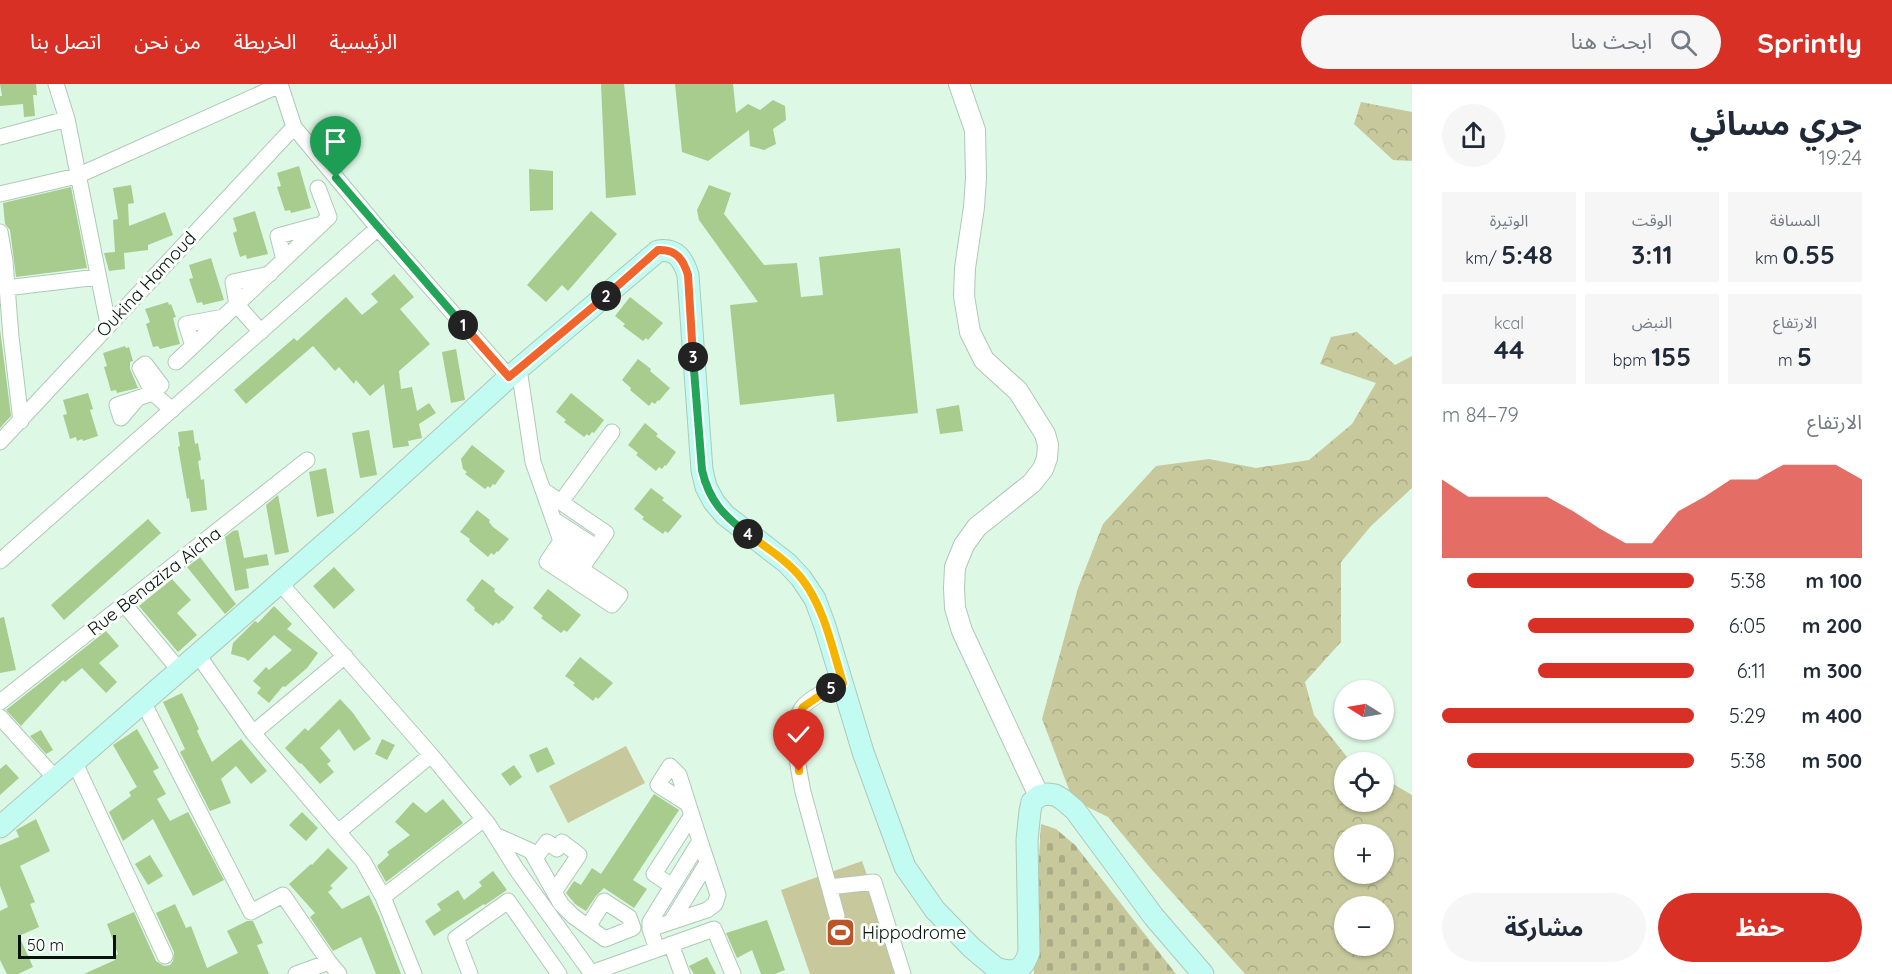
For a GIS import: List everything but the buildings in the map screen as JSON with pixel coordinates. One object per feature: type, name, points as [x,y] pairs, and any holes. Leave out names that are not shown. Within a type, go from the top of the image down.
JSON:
[{"type":"main road","points":[[0,827],[280,583],[514,373],[658,250],[668,249],[684,263],[688,275],[702,470],[706,487],[724,515],[786,563],[801,578],[815,599],[863,752],[905,867],[923,895],[951,928],[996,968],[1012,973],[1020,970],[1029,952],[1027,840],[1029,811],[1032,802],[1039,796],[1054,795],[1075,810],[1154,917],[1203,974]]},
{"type":"street","points":[[56,84],[67,118],[108,324]]},
{"type":"street","points":[[959,84],[975,130],[976,178],[965,268],[964,296],[970,332],[984,360],[1018,391],[1045,434],[1048,445],[1043,469],[1032,483],[977,527],[964,545],[955,567],[955,608],[962,631],[1039,796]]},
{"type":"street","points":[[0,194],[78,177],[280,85],[294,127],[378,228],[514,373],[533,462],[553,519],[557,546],[547,562],[612,605],[620,595],[553,519]]},
{"type":"street","points":[[0,137],[67,118]]},
{"type":"street","name":"Oukina Hamoud","points":[[0,442],[294,127]]},
{"type":"street","points":[[261,332],[237,305],[233,282],[270,274],[329,218],[318,188]]},
{"type":"street","points":[[284,260],[278,236],[322,224]]},
{"type":"street","points":[[0,561],[378,228]]},
{"type":"street","points":[[0,232],[5,261],[5,339],[21,421]]},
{"type":"street","points":[[6,288],[98,277]]},
{"type":"street","points":[[176,362],[193,346],[186,324],[224,317],[237,305]]},
{"type":"street","points":[[138,398],[153,393],[171,411]]},
{"type":"street","points":[[561,502],[612,432]]},
{"type":"street","name":"Rue Benaziza Aicha","points":[[0,702],[307,460]]},
{"type":"street","points":[[543,490],[606,533],[588,558]]},
{"type":"street","points":[[557,546],[588,558]]},
{"type":"street","points":[[280,583],[431,754],[484,819],[524,880],[592,973],[714,929],[734,974]]},
{"type":"street","points":[[124,604],[180,671]]},
{"type":"street","points":[[198,655],[254,733],[363,861],[383,897],[414,974]]},
{"type":"street","points":[[254,733],[345,656]]},
{"type":"street","points":[[837,916],[803,792],[798,756],[797,720],[803,707],[843,683]]},
{"type":"street","points":[[143,702],[251,912],[283,895],[328,962],[339,974]]},
{"type":"street","points":[[0,717],[56,779]]},
{"type":"street","points":[[338,832],[431,754]]},
{"type":"street","points":[[75,763],[165,956]]},
{"type":"street","points":[[650,929],[707,910],[716,904],[718,895],[690,809],[654,874],[672,886]]},
{"type":"street","points":[[383,897],[484,819]]},
{"type":"street","points":[[495,835],[531,851],[561,904],[588,927]]},
{"type":"street","points":[[682,974],[650,929],[650,922],[700,841]]},
{"type":"street","points":[[536,857],[547,842],[557,849],[562,842],[579,855],[554,892]]},
{"type":"street","points":[[671,922],[707,863]]},
{"type":"street","points":[[829,887],[874,882],[903,974]]},
{"type":"street","points":[[470,974],[456,938],[508,901],[559,974]]},
{"type":"street","points":[[296,974],[328,962]]},
{"type":"green space","points":[[1361,102],[1412,112],[1412,161],[1393,160],[1354,124]]},
{"type":"green space","points":[[1357,332],[1395,365],[1412,356],[1412,488],[1371,526],[1341,562],[1341,642],[1305,682],[1314,715],[1343,752],[1334,752],[1334,812],[1394,812],[1394,784],[1412,795],[1412,974],[1245,974],[1108,817],[1073,800],[1042,719],[1078,588],[1103,524],[1156,466],[1209,459],[1256,468],[1309,460],[1352,424],[1376,383],[1320,364],[1331,337]]},
{"type":"green space","points":[[626,746],[645,783],[568,823],[549,786]]},
{"type":"green space","points":[[1041,824],[1056,829],[1075,845],[1176,974],[1034,974]]},
{"type":"green space","name":"Hippodrome","points":[[862,861],[902,974],[810,974],[781,890]]},
{"type":"place","name":"Hippodrome","points":[[841,932]]},
{"type":"route","points":[[336,178],[509,377],[658,250],[668,249],[684,263],[688,275],[702,470],[706,487],[724,515],[786,563],[801,578],[815,599],[843,683],[803,707],[797,720],[796,734],[799,771]]}]
